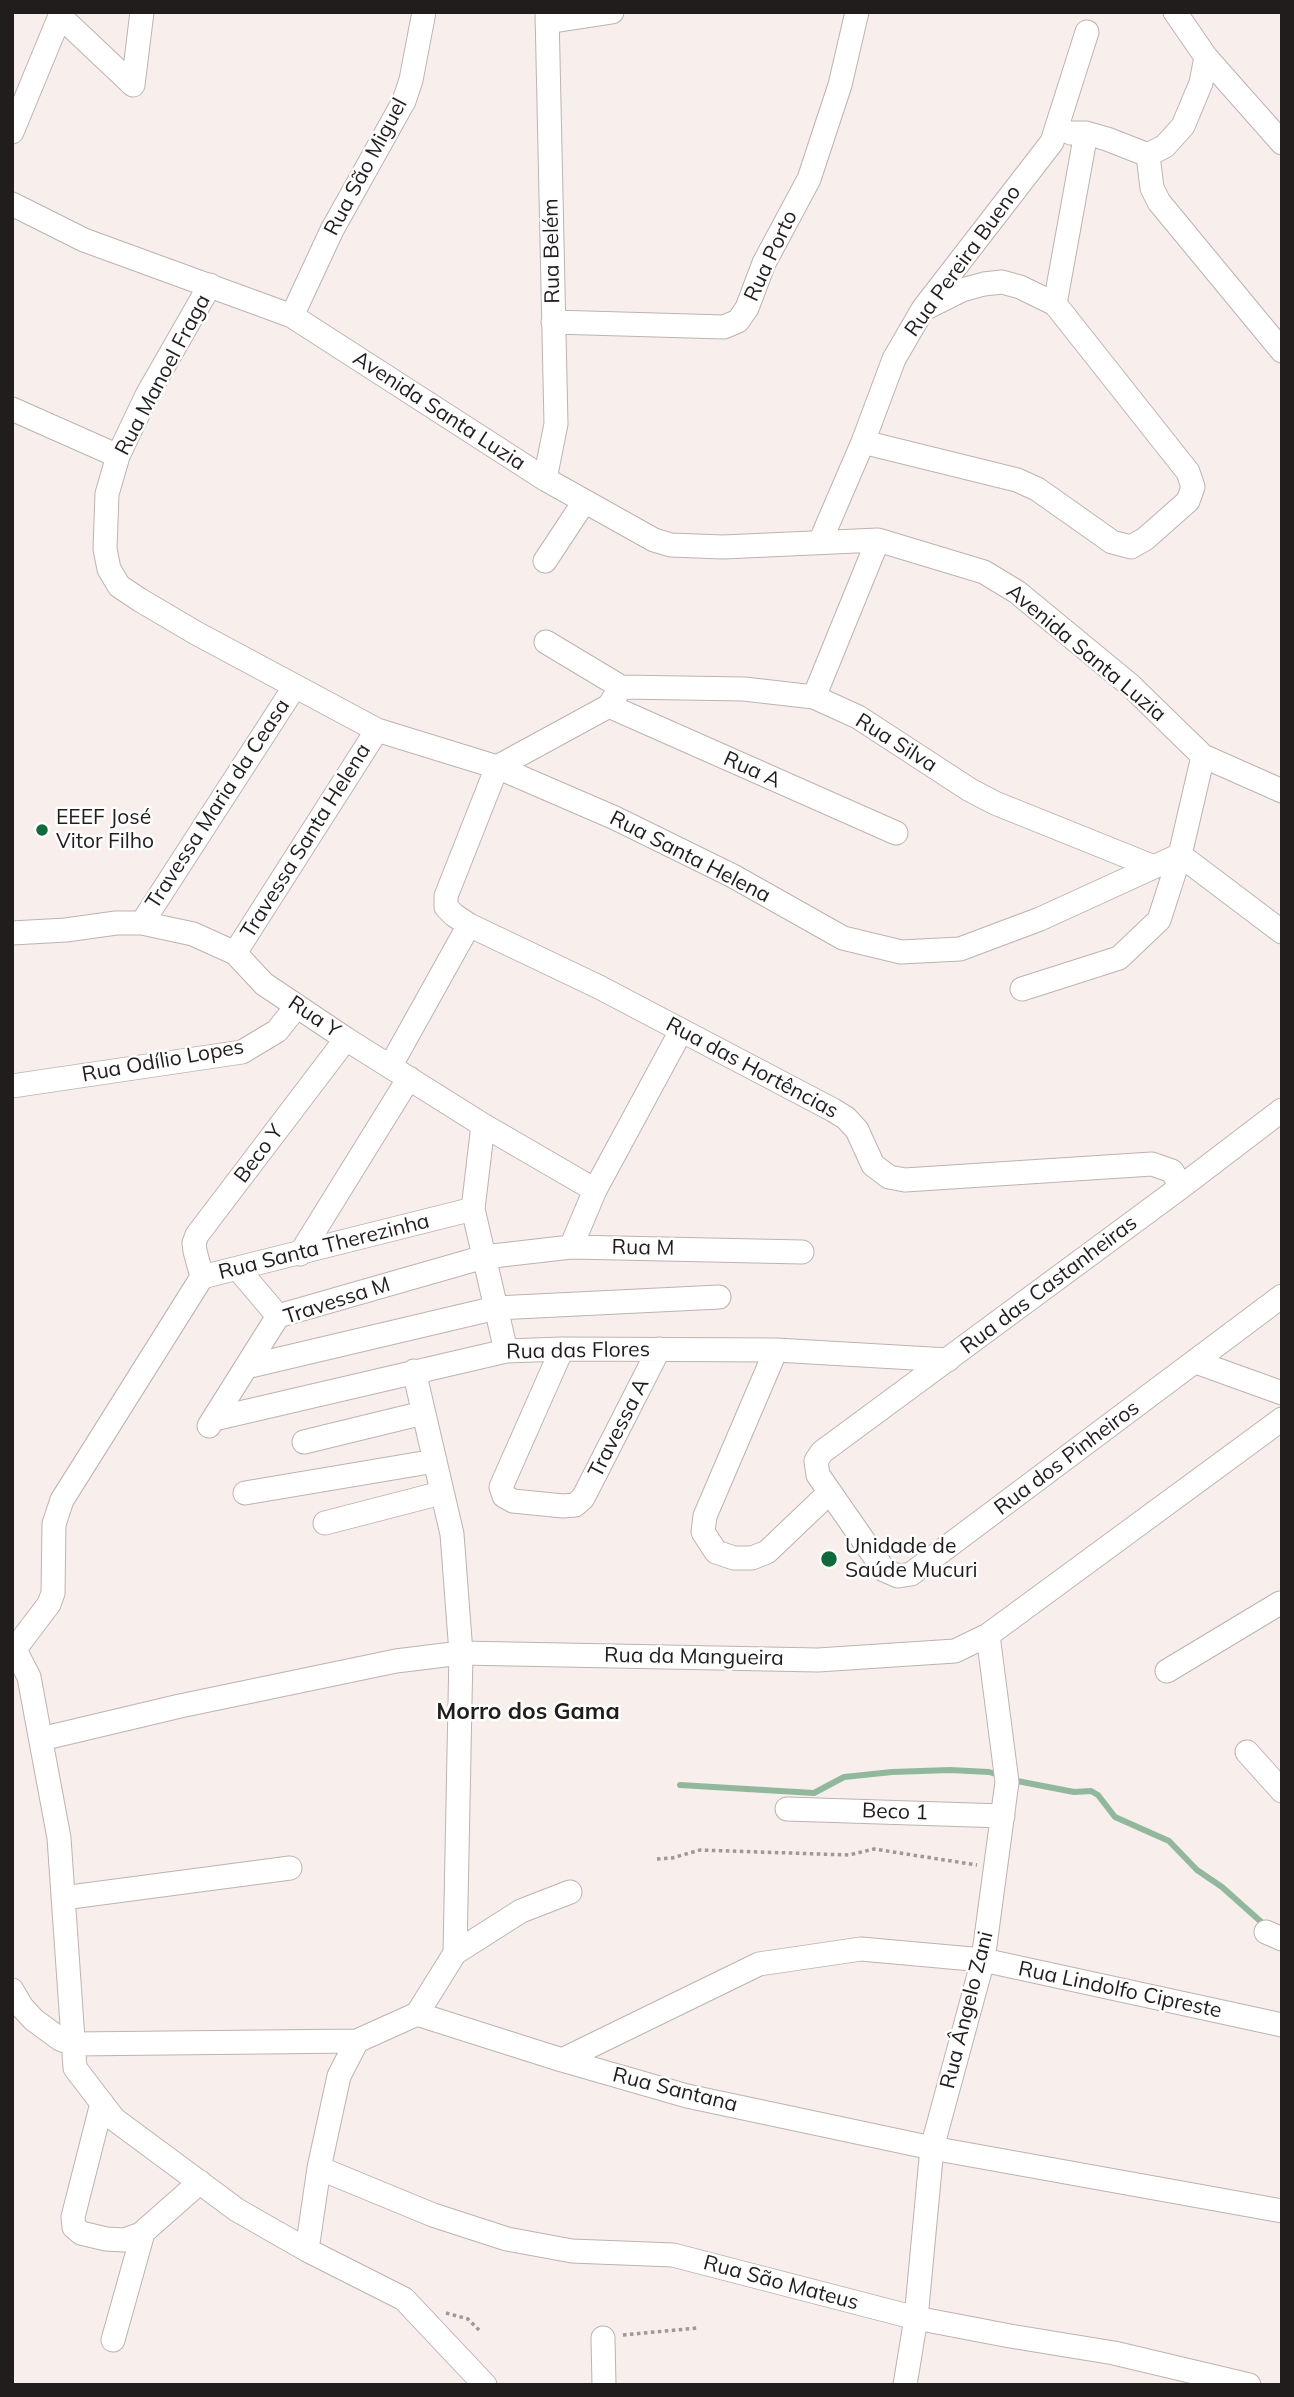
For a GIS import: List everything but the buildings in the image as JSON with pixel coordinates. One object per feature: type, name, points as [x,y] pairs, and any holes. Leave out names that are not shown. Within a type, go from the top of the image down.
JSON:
[{"type":"street","points":[[12,132],[60,16],[132,85],[142,12]]},
{"type":"street","name":"Rua São Miguel","points":[[292,316],[332,230],[404,101],[411,80],[424,12]]},
{"type":"street","points":[[547,17],[612,12]]},
{"type":"street","name":"Rua Porto","points":[[553,322],[724,327],[738,321],[747,308],[764,263],[809,179],[840,85],[857,12]]},
{"type":"street","points":[[1175,12],[1206,57],[1282,144]]},
{"type":"street","name":"Rua Belém","points":[[545,480],[556,424],[547,17]]},
{"type":"street","name":"Rua Pereira Bueno","points":[[820,542],[863,442],[894,359],[923,309],[1052,142],[1087,32]]},
{"type":"street","points":[[1052,142],[1068,134],[1086,133],[1148,155],[1165,146],[1183,126],[1193,107],[1206,57]]},
{"type":"street","points":[[1055,304],[1086,133]]},
{"type":"street","points":[[1148,155],[1152,188],[1159,202],[1282,351]]},
{"type":"street","name":"Avenida Santa Luzia","points":[[12,204],[84,240],[292,316],[545,480],[646,536],[671,545],[723,547],[878,540],[962,565],[1002,581],[1130,685],[1203,755],[1282,790]]},
{"type":"street","points":[[863,442],[1017,480],[1037,489],[1112,542],[1130,547],[1145,539],[1188,501],[1193,487],[1188,472],[1055,304],[1020,287],[1002,282],[962,290],[923,309]]},
{"type":"street","name":"Rua Manoel Fraga","points":[[120,586],[109,569],[105,549],[107,494],[118,456],[147,395],[210,285]]},
{"type":"street","points":[[12,409],[118,456]]},
{"type":"street","points":[[545,561],[584,502]]},
{"type":"street","points":[[814,697],[878,540]]},
{"type":"street","name":"Rua Santa Helena","points":[[120,586],[196,633],[377,730],[497,767],[615,818],[722,870],[843,938],[901,952],[960,949],[1040,919],[1180,855]]},
{"type":"street","name":"Rua Silva","points":[[546,642],[615,696]]},
{"type":"street","name":"Travessa Maria da Ceasa","points":[[142,923],[295,686]]},
{"type":"street","name":"Rua Silva","points":[[497,767],[615,696],[734,689],[814,697],[858,717],[970,790],[995,803],[1154,867]]},
{"type":"street","name":"Rua A","points":[[615,696],[896,833]]},
{"type":"street","name":"Travessa Santa Helena","points":[[235,953],[377,730]]},
{"type":"street","points":[[1022,989],[1119,958],[1159,920],[1180,855],[1203,755]]},
{"type":"street","points":[[300,1254],[400,1072],[469,925],[446,907],[446,896],[497,767]]},
{"type":"street","points":[[1180,855],[1282,932]]},
{"type":"street","name":"Rua Y","points":[[12,933],[142,923],[193,934],[235,953],[264,984],[346,1039],[483,1125],[596,1190]]},
{"type":"street","name":"Rua das Hortências","points":[[469,925],[599,987],[846,1118],[857,1130],[873,1165],[889,1177],[905,1180],[1152,1164],[1172,1171],[1181,1187]]},
{"type":"street","name":"Rua Odílio Lopes","points":[[12,1086],[242,1052],[277,1031],[298,1006]]},
{"type":"street","points":[[571,1247],[596,1190],[681,1031]]},
{"type":"street","name":"Beco Y","points":[[202,1277],[194,1243],[197,1235],[346,1039]]},
{"type":"street","name":"Rua das Castanheiras","points":[[817,1461],[822,1452],[1282,1110]]},
{"type":"street","points":[[483,1125],[473,1209],[506,1351]]},
{"type":"street","name":"Rua Santa Therezinha","points":[[14,1647],[49,1604],[53,1593],[54,1524],[62,1500],[202,1277],[473,1209]]},
{"type":"street","name":"Rua M","points":[[484,1256],[571,1247],[802,1252]]},
{"type":"street","name":"Travessa M","points":[[210,1425],[278,1316],[484,1256]]},
{"type":"street","points":[[238,1269],[278,1316]]},
{"type":"street","name":"Rua dos Pinheiros","points":[[817,1461],[818,1475],[884,1570],[898,1576],[911,1574],[1282,1296]]},
{"type":"street","points":[[246,1367],[496,1308],[719,1297]]},
{"type":"street","name":"Travessa A","points":[[562,1349],[501,1487],[504,1496],[513,1501],[575,1505],[583,1497],[659,1349]]},
{"type":"street","points":[[776,1350],[705,1516],[703,1532],[716,1552],[734,1558],[752,1558],[767,1552],[830,1492]]},
{"type":"street","name":"Rua das Flores","points":[[210,1425],[414,1371],[506,1351],[776,1350],[948,1360]]},
{"type":"street","points":[[1196,1362],[1282,1393]]},
{"type":"street","points":[[414,1371],[452,1534],[461,1653],[455,1953]]},
{"type":"street","points":[[304,1442],[423,1413]]},
{"type":"street","name":"Rua da Mangueira","points":[[41,1738],[396,1661],[461,1653],[818,1660],[954,1651],[988,1635],[1282,1419]]},
{"type":"street","points":[[245,1493],[435,1461]]},
{"type":"street","points":[[325,1523],[441,1493]]},
{"type":"street","points":[[1167,1671],[1279,1612]]},
{"type":"street","name":"Rua Ângelo Zani","points":[[905,2385],[916,2318],[932,2148],[983,1960],[1007,1782],[988,1635]]},
{"type":"street","points":[[14,1647],[29,1677],[59,1838],[75,2068],[114,2119],[237,2210],[307,2250],[404,2299],[485,2385]]},
{"type":"street","points":[[1247,1752],[1282,1791]]},
{"type":"street","name":"Beco 1","points":[[787,1809],[1003,1816]]},
{"type":"street","points":[[63,1898],[290,1868]]},
{"type":"street","points":[[12,1990],[34,2020],[60,2039],[73,2044],[357,2041],[416,2014],[455,1953],[521,1911],[570,1892]]},
{"type":"street","name":"Rua Lindolfo Cipreste","points":[[562,2060],[759,1964],[861,1949],[983,1960],[1282,2025]]},
{"type":"street","name":"Rua Santana","points":[[416,2014],[687,2096],[932,2148],[1282,2211]]},
{"type":"street","points":[[307,2250],[319,2168],[339,2076],[357,2041]]},
{"type":"street","points":[[102,2103],[73,2217],[74,2227],[81,2233],[124,2240],[142,2233],[200,2182]]},
{"type":"street","name":"Rua São Mateus","points":[[319,2168],[433,2215],[507,2239],[572,2251],[673,2255],[916,2318],[1114,2353],[1250,2385]]},
{"type":"street","points":[[113,2340],[142,2233]]},
{"type":"street","points":[[603,2338],[604,2385]]},
{"type":"path","points":[[657,1859],[700,1850],[849,1854],[874,1849],[996,1868]]},
{"type":"path","points":[[603,2338],[698,2328]]},
{"type":"waterway","points":[[680,1785],[814,1793],[844,1777],[892,1772],[950,1770],[989,1772],[1002,1776]]},
{"type":"waterway","points":[[1012,1780],[1074,1792],[1091,1791],[1098,1795],[1115,1817],[1169,1841],[1197,1870],[1222,1887],[1268,1928]]},
{"type":"place","name":"EEEF José Vitor Filho","points":[[42,830]]},
{"type":"place","name":"Unidade de Saúde Mucuri","points":[[829,1559]]},
{"type":"district","name":"Morro dos Gama","points":[[528,1712]]}]
